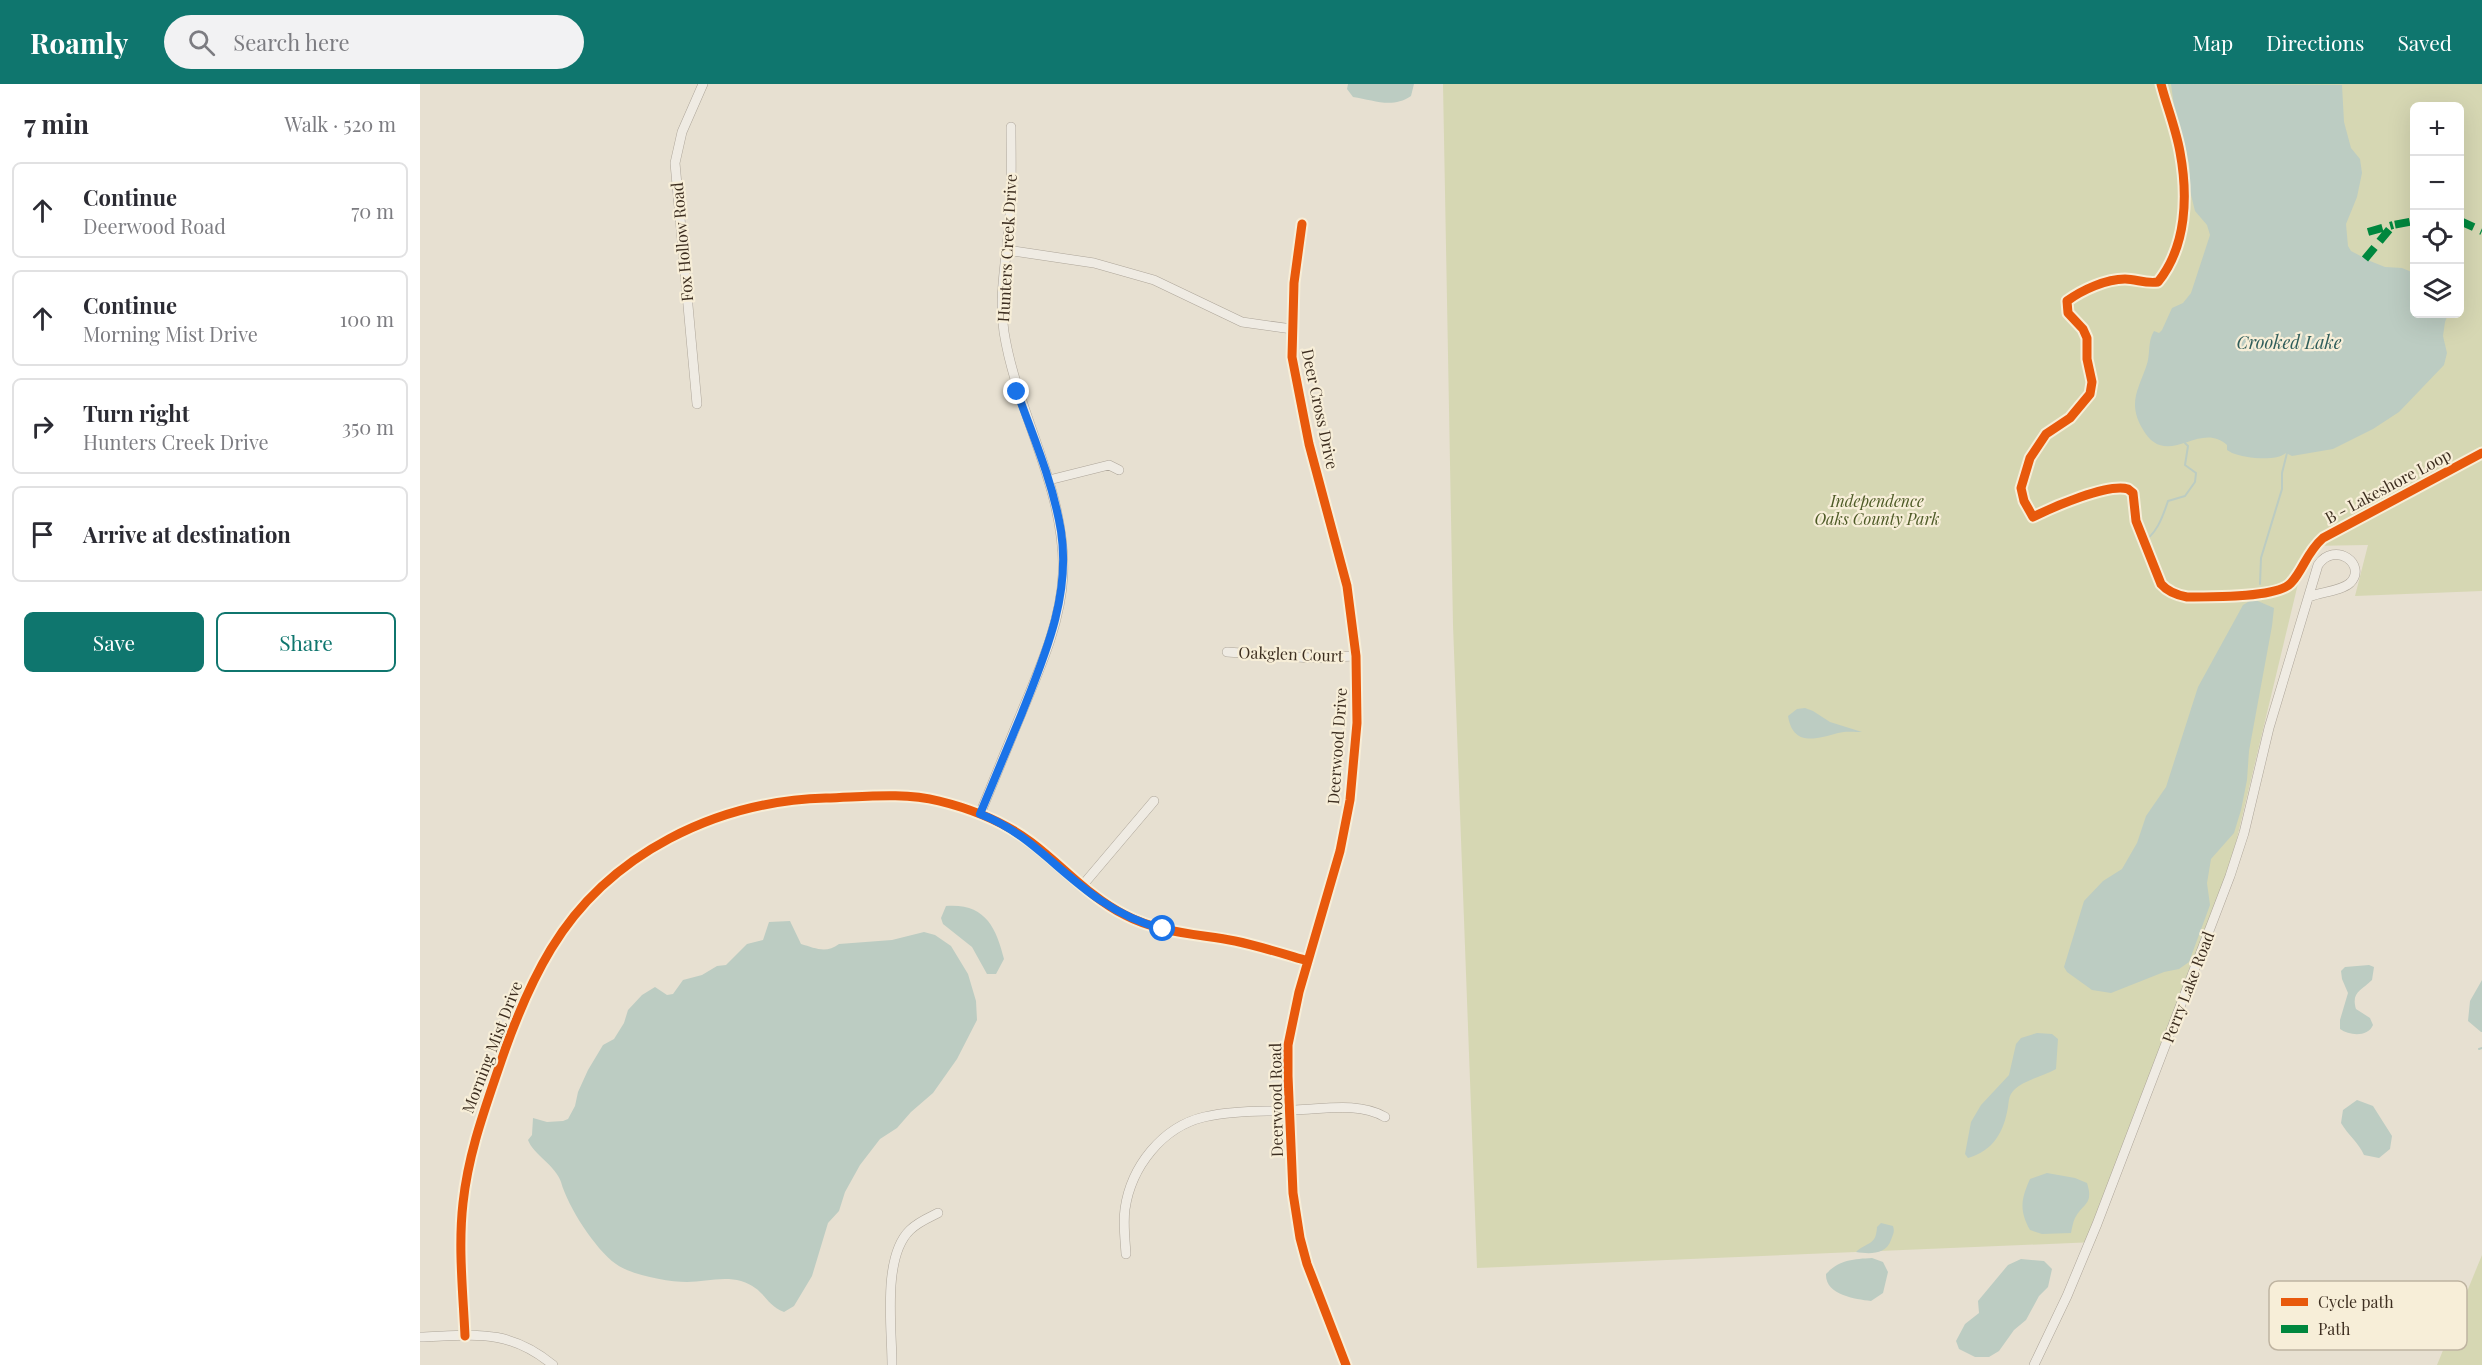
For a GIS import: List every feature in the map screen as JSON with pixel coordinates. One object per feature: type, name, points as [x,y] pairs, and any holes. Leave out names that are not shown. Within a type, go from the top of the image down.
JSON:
[{"type":"street","name":"Fox Hollow Road","points":[[697,404],[675,163],[682,132],[704,84]]},
{"type":"street","name":"Hunters Creek Drive","points":[[980,814],[1037,675],[1060,602],[1063,576],[1061,532],[1050,480],[1017,392],[1004,330],[1011,213],[1011,127]]},
{"type":"street","points":[[1292,329],[1294,282],[1302,224]]},
{"type":"street","name":"Deer Cross Drive","points":[[1007,250],[1094,263],[1154,280],[1242,322],[1292,329],[1292,357],[1309,444],[1324,495]]},
{"type":"street","points":[[1050,480],[1109,465],[1119,470]]},
{"type":"street","name":"Deerwood Drive","points":[[1308,961],[1340,851],[1350,800],[1357,723],[1356,656],[1347,586],[1324,495]]},
{"type":"street","name":"Perry Lake Road","points":[[2034,1365],[2067,1296],[2097,1224],[2223,896],[2244,833],[2269,728],[2318,565],[2322,559],[2335,554],[2347,556],[2353,562],[2355,572],[2351,582],[2339,590],[2323,591],[2309,597]]},
{"type":"street","name":"Oakglen Court","points":[[1227,652],[1311,658],[1356,656]]},
{"type":"street","name":"Morning Mist Drive","points":[[465,1336],[463,1205],[472,1146],[521,1006],[552,945],[593,894],[641,855],[702,822],[759,805],[809,799],[902,796],[936,800],[1000,822],[1031,842],[1082,885]]},
{"type":"street","points":[[1154,801],[1082,885],[1098,899],[1125,916],[1146,924],[1239,942],[1308,961]]},
{"type":"street","name":"Deerwood Road","points":[[1308,961],[1288,1046],[1293,1193],[1300,1238],[1307,1264],[1346,1365]]},
{"type":"street","points":[[1126,1254],[1124,1219],[1128,1193],[1141,1164],[1154,1147],[1170,1133],[1202,1117],[1289,1110],[1363,1108],[1385,1117]]},
{"type":"street","points":[[892,1365],[892,1283],[899,1246],[908,1231],[938,1213]]},
{"type":"street","points":[[420,1337],[465,1336],[510,1339],[525,1345],[553,1365]]},
{"type":"green space","name":"Independence Oaks County Park","points":[[1443,84],[2482,84],[2482,591],[2355,596],[2368,545],[2307,546],[2232,859],[2095,1242],[1477,1268],[1453,625]]},
{"type":"green space","points":[[2482,1255],[2482,1365],[2437,1365],[2443,1350],[2467,1350],[2467,1292]]},
{"type":"water","points":[[1348,84],[1414,84],[1411,96],[1390,103],[1353,97],[1347,89]]},
{"type":"water","name":"Crooked Lake","points":[[2171,84],[2342,85],[2344,122],[2351,148],[2360,159],[2362,173],[2357,197],[2346,224],[2348,246],[2351,251],[2370,261],[2385,267],[2402,268],[2410,271],[2410,318],[2446,318],[2443,336],[2447,353],[2444,365],[2399,412],[2373,429],[2333,449],[2292,456],[2286,453],[2275,458],[2232,453],[2227,450],[2227,445],[2216,439],[2205,438],[2172,446],[2161,446],[2151,440],[2138,419],[2135,404],[2152,335],[2154,331],[2159,333],[2162,330],[2172,308],[2183,303],[2191,293],[2210,235],[2207,225],[2195,211],[2186,175],[2189,172],[2187,153],[2175,114]]},
{"type":"water","points":[[2253,599],[2274,608],[2249,751],[2247,780],[2234,833],[2211,859],[2207,883],[2210,905],[2189,962],[2179,969],[2164,972],[2111,993],[2092,990],[2067,972],[2064,967],[2084,901],[2103,881],[2122,869],[2137,843],[2146,816],[2166,787],[2198,687],[2243,605]]},
{"type":"water","points":[[1805,708],[1830,722],[1862,732],[1841,732],[1814,738],[1800,737],[1791,726],[1788,716],[1797,709]]},
{"type":"water","points":[[946,906],[970,909],[987,919],[997,937],[1004,959],[996,974],[987,974],[972,947],[943,924],[941,918]]},
{"type":"water","points":[[790,921],[801,944],[820,949],[830,949],[839,944],[892,940],[924,932],[935,935],[951,946],[968,974],[976,1001],[977,1020],[957,1059],[933,1093],[897,1128],[880,1139],[860,1165],[845,1192],[839,1211],[828,1223],[812,1276],[794,1306],[784,1312],[772,1305],[755,1288],[741,1281],[727,1279],[670,1281],[640,1275],[616,1264],[583,1227],[558,1176],[528,1140],[532,1135],[533,1118],[547,1122],[568,1119],[588,1070],[603,1045],[614,1039],[624,1023],[628,1010],[642,995],[655,987],[667,995],[673,994],[683,980],[702,975],[717,966],[726,965],[747,944],[763,940],[769,922]]},
{"type":"water","points":[[2369,965],[2374,967],[2372,980],[2358,992],[2355,1003],[2356,1009],[2370,1018],[2373,1025],[2367,1032],[2349,1033],[2340,1029],[2340,1020],[2348,993],[2341,971],[2345,967]]},
{"type":"water","points":[[2482,980],[2481,1032],[2468,1021],[2470,1001]]},
{"type":"water","points":[[2037,1033],[2052,1034],[2058,1039],[2056,1069],[2023,1083],[2014,1090],[2004,1125],[1996,1139],[1984,1151],[1968,1158],[1965,1154],[1971,1122],[1981,1105],[2009,1075],[2016,1044],[2021,1038]]},
{"type":"water","points":[[2357,1100],[2373,1106],[2392,1136],[2390,1149],[2379,1158],[2364,1155],[2341,1123],[2343,1110]]},
{"type":"water","points":[[2047,1173],[2075,1178],[2087,1183],[2088,1200],[2075,1218],[2071,1233],[2042,1234],[2030,1230],[2026,1223],[2022,1204],[2027,1186],[2030,1179]]},
{"type":"water","points":[[1881,1223],[1893,1226],[1894,1233],[1889,1245],[1881,1251],[1856,1252],[1873,1240],[1877,1227]]},
{"type":"water","points":[[1872,1258],[1883,1262],[1888,1272],[1883,1293],[1871,1301],[1842,1295],[1830,1287],[1826,1274],[1831,1269],[1841,1263]]},
{"type":"water","points":[[2021,1259],[2044,1261],[2052,1269],[2048,1287],[2039,1296],[2026,1320],[2014,1330],[1999,1351],[1989,1357],[1975,1357],[1959,1349],[1956,1341],[1965,1324],[1979,1313],[1978,1301],[2008,1265]]},
{"type":"waterway","points":[[2140,543],[2155,531],[2168,501],[2185,496],[2195,482],[2196,473],[2185,465],[2188,446],[2185,443]]},
{"type":"waterway","points":[[2260,584],[2261,558],[2282,489],[2282,473],[2287,453]]},
{"type":"marked path","points":[[2365,259],[2393,225],[2410,222]]},
{"type":"marked path","points":[[2464,223],[2482,231]]},
{"type":"marked path","points":[[2368,232],[2393,225]]},
{"type":"cycle path","name":"B - Lakeshore Loop","points":[[2161,84],[2183,168],[2183,220],[2175,253],[2158,282],[2125,279],[2110,281],[2087,289],[2067,301],[2068,313],[2083,329],[2087,338],[2087,359],[2092,382],[2090,394],[2070,418],[2046,434],[2030,458],[2021,488],[2024,501],[2033,517],[2094,493],[2108,489],[2128,489],[2133,493],[2136,521],[2161,584],[2166,589],[2187,597],[2258,594],[2272,592],[2291,583],[2323,538],[2482,453]]},
{"type":"cycle path","points":[[1302,224],[1294,283],[1292,357],[1309,444],[1347,586],[1356,656],[1357,723],[1350,800],[1340,851],[1299,992],[1288,1045],[1288,1076],[1293,1193],[1300,1238],[1307,1264],[1346,1365]]},
{"type":"cycle path","points":[[465,1336],[461,1270],[465,1186],[472,1152],[487,1103],[528,993],[551,949],[575,915],[603,885],[635,860],[669,839],[706,822],[745,809],[785,801],[883,796],[939,801],[975,812],[1010,828],[1043,851],[1076,881],[1112,908],[1138,921],[1165,929],[1244,943],[1308,961]]},
{"type":"route","points":[[1017,392],[1050,480],[1061,532],[1063,576],[1060,602],[1047,647],[980,814],[1000,822],[1031,842],[1098,899],[1125,916],[1163,929]]}]
